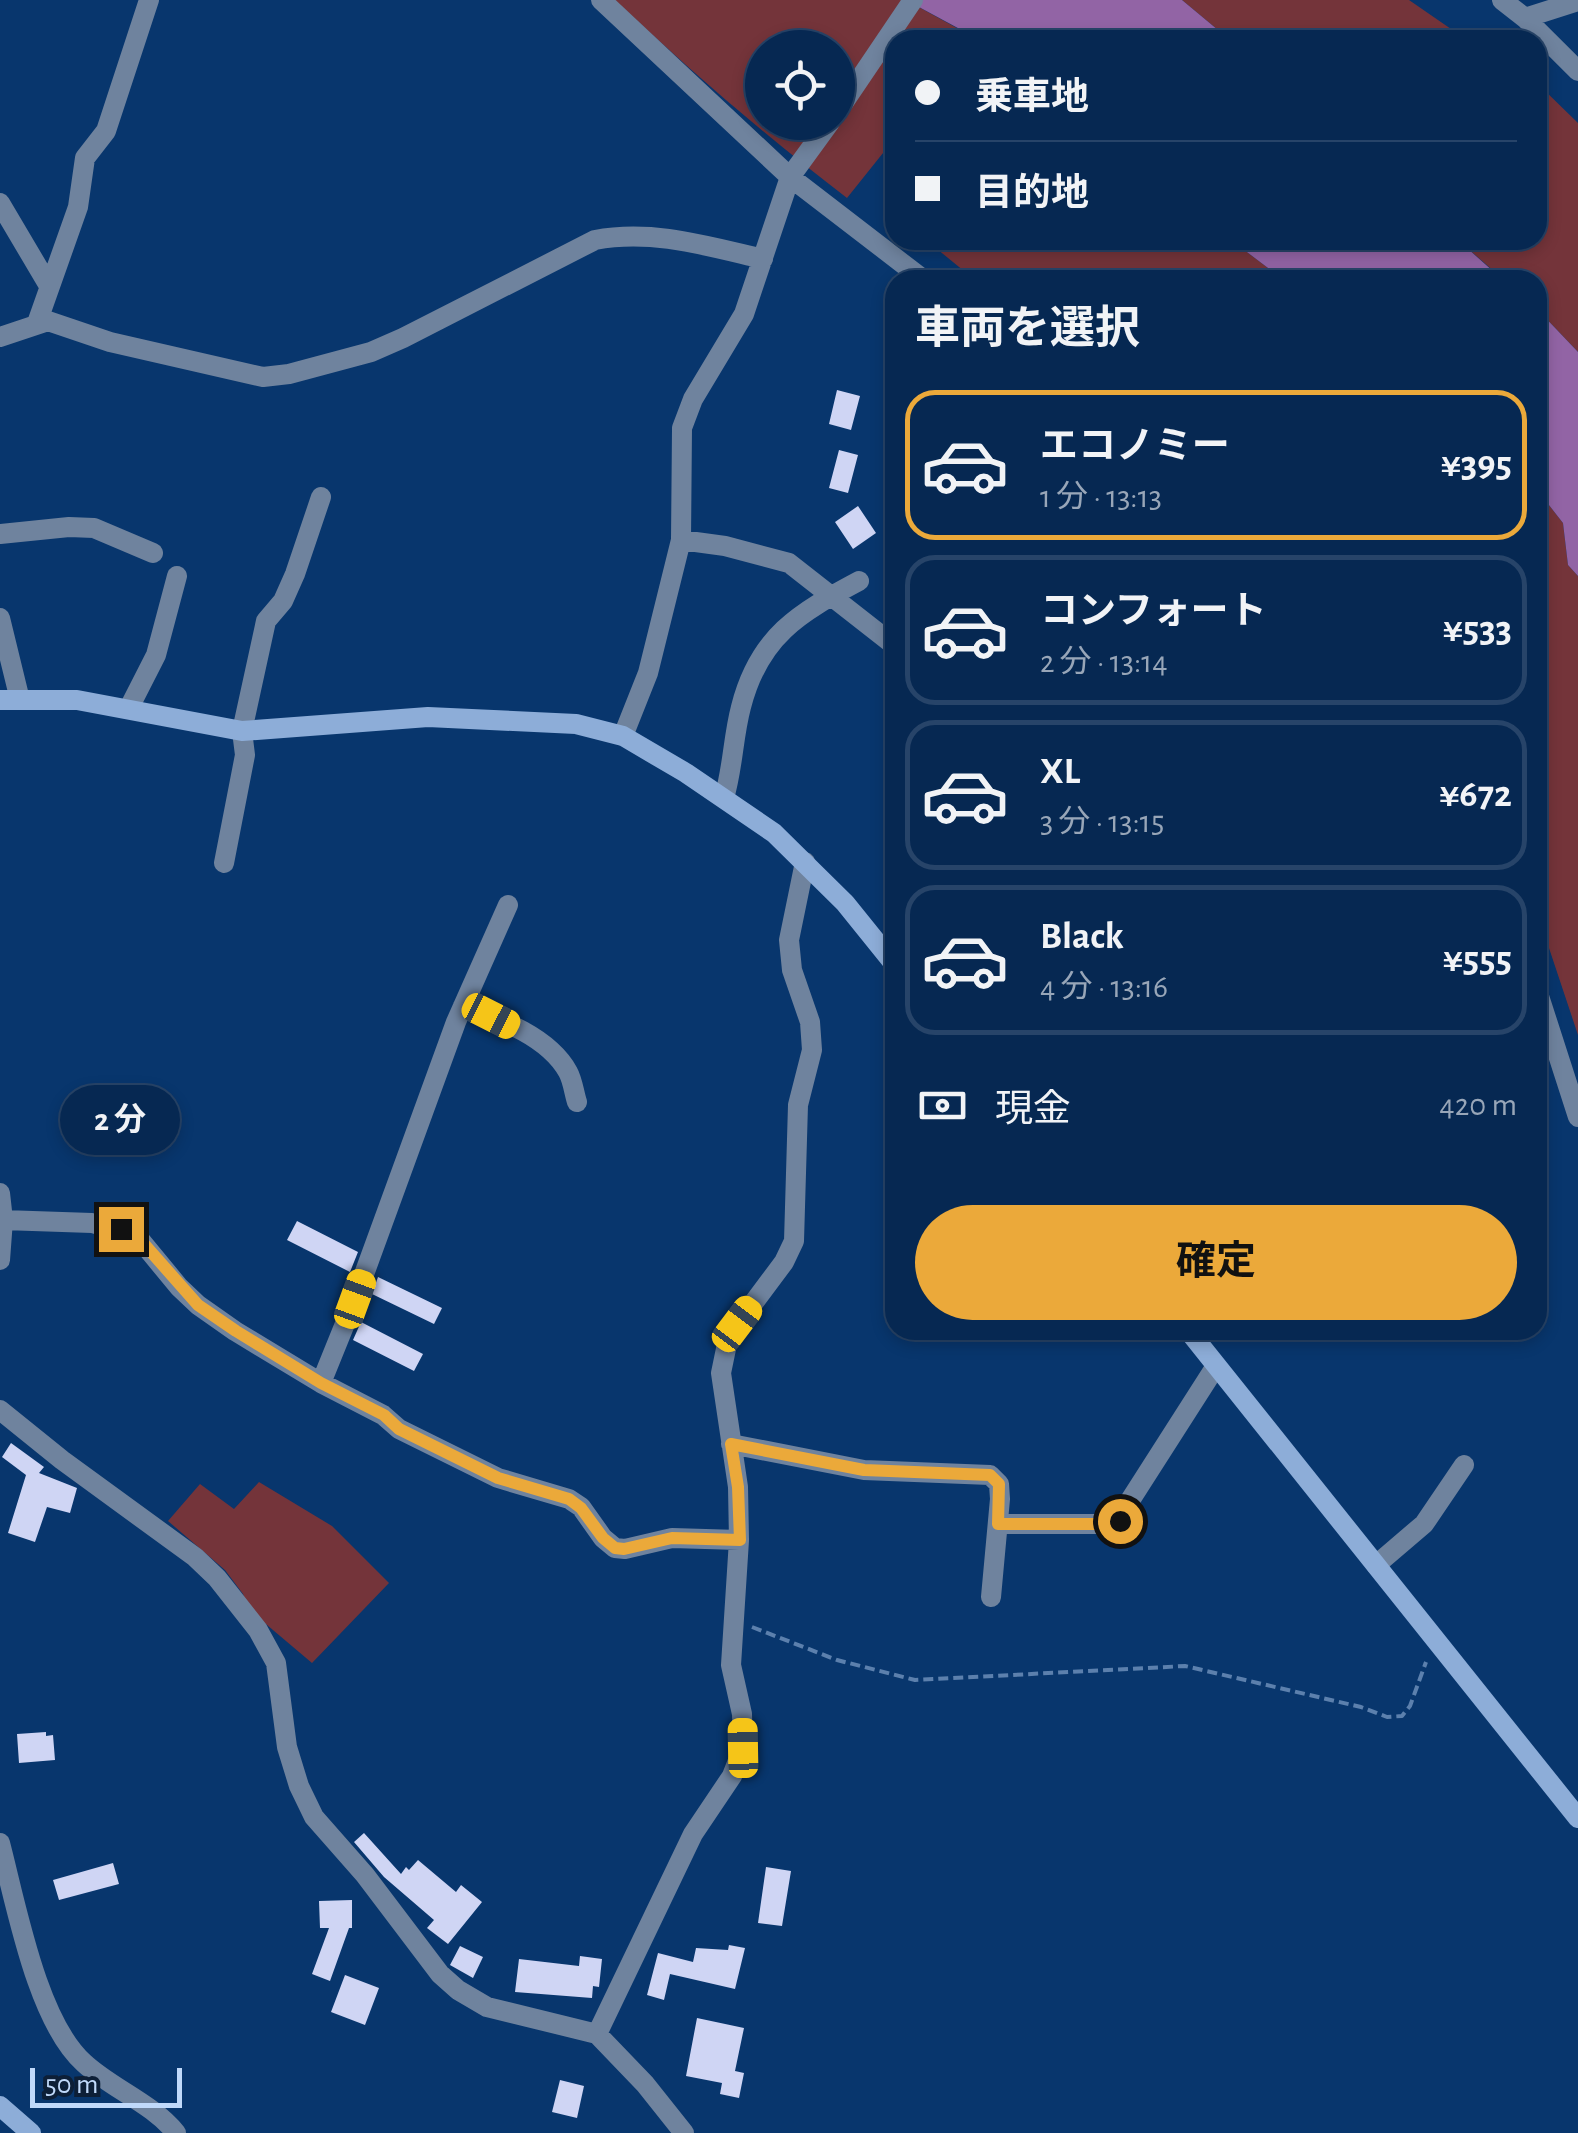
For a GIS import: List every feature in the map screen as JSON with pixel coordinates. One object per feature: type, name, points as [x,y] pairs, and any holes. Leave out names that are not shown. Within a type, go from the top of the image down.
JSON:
[{"type":"street","points":[[37,323],[78,206],[85,158],[106,131],[149,0]]},
{"type":"street","points":[[601,0],[885,248]]},
{"type":"street","points":[[893,30],[913,0]]},
{"type":"street","points":[[1502,0],[1537,30]]},
{"type":"street","points":[[1525,18],[1578,1]]},
{"type":"street","points":[[1547,40],[1578,71]]},
{"type":"street","points":[[855,86],[885,41]]},
{"type":"street","points":[[623,736],[648,673],[681,540],[682,428],[693,400],[744,314],[794,172],[817,140]]},
{"type":"street","points":[[0,203],[49,286]]},
{"type":"street","points":[[0,337],[48,321],[110,342],[262,377],[371,352],[595,240],[618,235],[688,241],[763,259]]},
{"type":"street","points":[[888,250],[912,270]]},
{"type":"street","points":[[224,863],[246,755],[242,731],[266,621],[283,601],[295,574],[321,497]]},
{"type":"street","points":[[0,534],[94,528],[153,553]]},
{"type":"street","points":[[681,540],[773,557],[789,564],[885,638]]},
{"type":"street","points":[[129,708],[156,656],[177,576]]},
{"type":"street","points":[[724,798],[732,772],[740,710],[760,658],[795,617],[859,582]]},
{"type":"street","points":[[0,618],[10,700],[78,700],[242,731],[428,717],[576,724],[623,736],[774,834],[845,903],[885,953]]},
{"type":"street","points":[[597,2034],[692,1834],[732,1776],[743,1748],[742,1714],[731,1665],[740,1540],[738,1487],[720,1374],[727,1344],[737,1324],[784,1262],[794,1242],[798,1105],[812,1050],[810,1022],[792,970],[788,940],[805,862]]},
{"type":"street","points":[[321,1383],[463,1006],[508,905]]},
{"type":"street","points":[[463,1006],[491,1016],[545,1046],[568,1072],[577,1102]]},
{"type":"street","points":[[1547,1020],[1578,1117]]},
{"type":"street","points":[[0,1193],[0,1260]]},
{"type":"street","points":[[3,1220],[92,1222],[137,1236],[198,1305],[321,1383],[384,1415],[399,1429],[498,1478],[569,1499],[615,1548],[672,1538],[740,1540]]},
{"type":"street","points":[[1196,1340],[1578,1818]]},
{"type":"street","points":[[998,1524],[1115,1524],[1216,1366]]},
{"type":"street","points":[[0,1410],[48,1450],[196,1556],[258,1630],[276,1663],[287,1748],[314,1818],[374,1887],[440,1974],[488,2007],[597,2034],[684,2133]]},
{"type":"street","points":[[731,1444],[864,1470],[990,1475],[999,1484],[991,1597]]},
{"type":"street","points":[[1376,1564],[1424,1524],[1464,1465]]},
{"type":"street","points":[[0,1843],[44,1996],[67,2043],[82,2062],[176,2133]]},
{"type":"street","points":[[0,2106],[31,2133]]},
{"type":"path","points":[[734,1621],[837,1660],[914,1680],[1185,1666],[1361,1707],[1386,1717],[1402,1716],[1410,1706],[1435,1638]]},
{"type":"shaded area","points":[[615,0],[906,0],[960,30],[885,30],[885,150],[847,198],[774,140],[855,140],[855,30],[745,30],[745,116]]},
{"type":"shaded area","points":[[906,0],[1182,0],[1218,30],[962,30]]},
{"type":"shaded area","points":[[1182,0],[1409,0],[1452,30],[1218,30]]},
{"type":"shaded area","points":[[1547,93],[1578,123],[1578,352],[1547,319],[1547,270],[1492,270],[1470,250],[1547,250]]},
{"type":"shaded area","points":[[938,250],[1244,250],[1271,270],[963,270]]},
{"type":"shaded area","points":[[1244,250],[1469,250],[1492,270],[1271,270]]},
{"type":"shaded area","points":[[1547,319],[1578,352],[1578,576],[1568,565],[1563,523],[1547,503]]},
{"type":"shaded area","points":[[1547,503],[1563,523],[1568,565],[1578,576],[1578,1035],[1547,942]]},
{"type":"shaded area","points":[[259,1482],[332,1526],[389,1583],[312,1663],[248,1609],[243,1594],[225,1570],[168,1521],[200,1484],[234,1509]]},
{"type":"building","points":[[837,390],[860,396],[851,430],[829,424]]},
{"type":"building","points":[[839,450],[858,455],[848,493],[829,488]]},
{"type":"building","points":[[858,506],[876,533],[853,549],[835,522]]},
{"type":"building","points":[[297,1221],[358,1252],[350,1272],[287,1240]]},
{"type":"building","points":[[378,1277],[442,1308],[434,1324],[372,1294]]},
{"type":"building","points":[[361,1322],[423,1354],[414,1371],[353,1340]]},
{"type":"building","points":[[11,1443],[44,1467],[39,1473],[77,1488],[70,1513],[47,1507],[35,1542],[8,1533],[26,1475],[2,1457]]},
{"type":"building","points":[[46,1732],[46,1736],[53,1735],[55,1760],[19,1763],[17,1734]]},
{"type":"building","points":[[364,1833],[401,1874],[418,1860],[456,1892],[461,1885],[482,1902],[448,1944],[427,1928],[434,1920],[384,1877],[354,1842]]},
{"type":"building","points":[[113,1863],[119,1884],[59,1900],[53,1880]]},
{"type":"building","points":[[766,1867],[791,1871],[782,1926],[758,1923]]},
{"type":"building","points":[[352,1900],[352,1928],[330,1981],[312,1974],[329,1928],[320,1928],[319,1901]]},
{"type":"building","points":[[729,1945],[745,1948],[735,1989],[670,1974],[664,2000],[647,1995],[658,1953],[693,1962],[696,1948],[728,1950]]},
{"type":"building","points":[[460,1946],[483,1957],[473,1978],[450,1965]]},
{"type":"building","points":[[580,1956],[602,1959],[599,1987],[593,1986],[592,1998],[515,1992],[519,1959],[579,1966]]},
{"type":"building","points":[[345,1975],[379,1988],[365,2025],[331,2012]]},
{"type":"building","points":[[697,2018],[744,2028],[735,2071],[744,2073],[739,2098],[720,2094],[722,2083],[686,2076]]},
{"type":"building","points":[[560,2080],[584,2086],[577,2118],[552,2112]]},
{"type":"route","points":[[121,1229],[137,1236],[198,1305],[236,1331],[321,1383],[384,1415],[399,1429],[498,1478],[569,1499],[615,1548],[672,1538],[740,1540],[731,1444],[864,1470],[990,1475],[999,1484],[998,1524],[1120,1521]]}]
